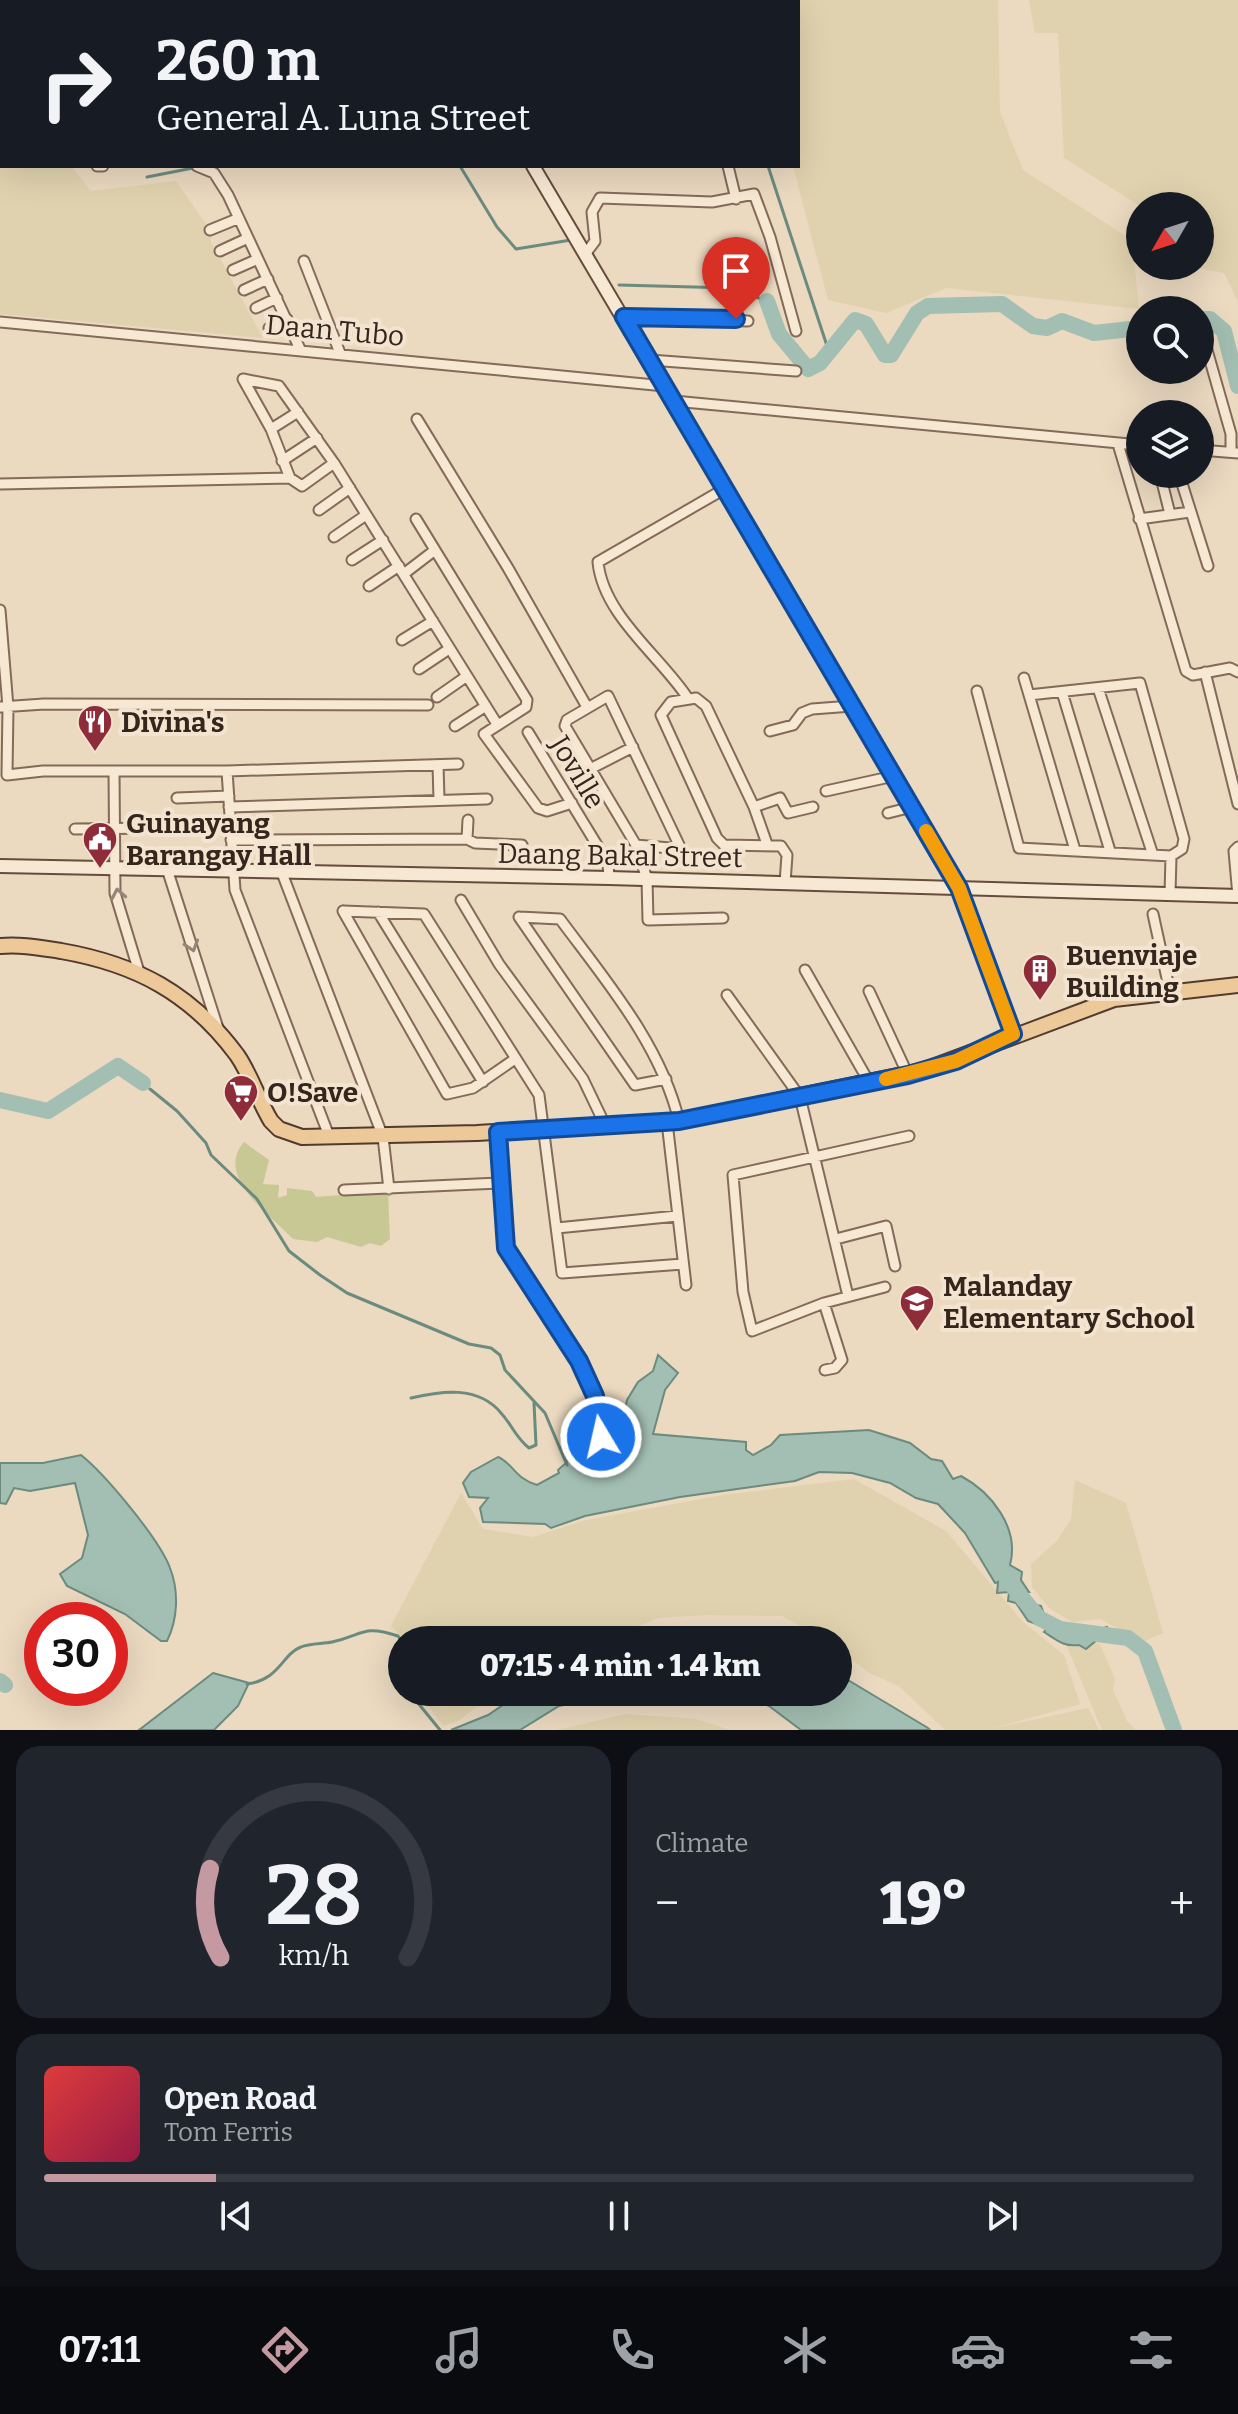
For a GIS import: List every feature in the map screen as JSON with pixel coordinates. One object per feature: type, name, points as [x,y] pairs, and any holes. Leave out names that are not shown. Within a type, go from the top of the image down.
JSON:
[{"type":"main road","points":[[0,946],[21,945],[75,954],[139,972],[182,999],[238,1057],[261,1105],[279,1129],[302,1137],[383,1137],[673,1122],[908,1075],[956,1061],[1013,1034],[1114,999],[1237,987]]},
{"type":"street","points":[[200,168],[218,178],[300,349]]},
{"type":"street","points":[[534,168],[726,488],[959,888],[1013,1034]]},
{"type":"street","points":[[728,168],[736,199]]},
{"type":"street","points":[[586,253],[595,241],[592,212],[600,198],[712,202],[754,194],[796,331]]},
{"type":"street","points":[[210,230],[237,219]]},
{"type":"street","points":[[220,251],[248,238]]},
{"type":"street","points":[[233,270],[258,259]]},
{"type":"street","points":[[304,261],[340,353]]},
{"type":"street","points":[[244,290],[268,279]]},
{"type":"street","points":[[256,308],[277,298]]},
{"type":"street","points":[[624,317],[748,321]]},
{"type":"street","points":[[269,328],[287,319]]},
{"type":"street","name":"Daan Tubo","points":[[0,322],[665,386]]},
{"type":"street","points":[[650,360],[796,371]]},
{"type":"street","points":[[1214,374],[1234,453],[1214,451]]},
{"type":"street","points":[[334,463],[302,486],[290,478],[271,429],[243,379],[279,386],[334,463],[497,724]]},
{"type":"street","points":[[674,401],[1126,444]]},
{"type":"street","points":[[271,429],[298,412]]},
{"type":"street","points":[[417,419],[508,568],[587,707]]},
{"type":"street","points":[[282,461],[317,438]]},
{"type":"street","points":[[1118,444],[1186,671],[1193,675],[1230,668],[1238,672]]},
{"type":"street","points":[[0,484],[290,478]]},
{"type":"street","points":[[319,510],[350,488]]},
{"type":"street","points":[[687,697],[631,630],[602,579],[598,562],[726,488]]},
{"type":"street","points":[[1164,488],[1170,514]]},
{"type":"street","points":[[1183,488],[1208,566]]},
{"type":"street","points":[[1139,519],[1190,512]]},
{"type":"street","points":[[334,537],[366,515]]},
{"type":"street","points":[[416,519],[527,700],[526,707],[484,734],[535,805],[547,811],[572,803]]},
{"type":"street","points":[[352,560],[383,540]]},
{"type":"street","points":[[369,586],[435,550]]},
{"type":"street","points":[[0,610],[4,762],[7,775],[43,771],[227,771],[458,764]]},
{"type":"street","points":[[402,640],[433,621]]},
{"type":"street","points":[[419,669],[449,649]]},
{"type":"street","points":[[1205,672],[1238,804]]},
{"type":"street","points":[[437,697],[467,676]]},
{"type":"street","points":[[1024,678],[1075,850]]},
{"type":"street","points":[[977,691],[1016,845],[1022,849],[1152,852],[1171,856],[1182,849],[1184,839],[1140,683],[1029,695]]},
{"type":"street","points":[[1098,688],[1152,852]]},
{"type":"street","points":[[1062,692],[1110,851]]},
{"type":"street","points":[[636,845],[681,849],[608,696],[565,722],[636,845],[647,879],[648,920],[723,918]]},
{"type":"street","points":[[767,844],[754,807],[706,706],[696,698],[687,697],[671,702],[661,715],[714,833],[724,845],[781,846],[787,855],[785,883]]},
{"type":"street","points":[[4,707],[44,704],[428,705]]},
{"type":"street","points":[[455,726],[486,706]]},
{"type":"street","points":[[770,731],[793,725],[802,713],[812,709],[852,706]]},
{"type":"street","name":"Joville","points":[[528,732],[608,863],[609,878]]},
{"type":"street","points":[[592,768],[633,747]]},
{"type":"street","points":[[438,765],[439,799]]},
{"type":"street","points":[[114,771],[117,830],[115,893],[139,972]]},
{"type":"street","points":[[227,771],[235,890],[329,1136]]},
{"type":"street","points":[[826,791],[894,776]]},
{"type":"street","points":[[177,798],[229,801],[487,799]]},
{"type":"street","points":[[754,807],[780,798],[788,813],[813,807]]},
{"type":"street","points":[[888,813],[912,807]]},
{"type":"street","points":[[467,839],[468,820]]},
{"type":"street","points":[[75,829],[230,827]]},
{"type":"street","points":[[231,840],[467,839],[475,843],[522,845]]},
{"type":"street","points":[[1238,847],[1234,851],[1238,896]]},
{"type":"street","points":[[1170,894],[1171,856]]},
{"type":"street","name":"Daang Bakal Street","points":[[0,866],[168,872],[609,878],[1238,896]]},
{"type":"street","points":[[168,872],[221,1036]]},
{"type":"street","points":[[282,873],[383,1137],[389,1189]]},
{"type":"street","points":[[461,900],[499,964],[583,1079],[606,1127]]},
{"type":"street","points":[[515,1059],[483,1082],[447,1094],[343,911],[424,914],[539,1095],[562,1273],[683,1264]]},
{"type":"street","points":[[378,912],[483,1082]]},
{"type":"street","points":[[1153,914],[1170,992]]},
{"type":"street","points":[[666,1079],[635,1085],[519,917],[560,919],[620,1000],[666,1079],[673,1122],[677,1216],[686,1285]]},
{"type":"street","points":[[805,970],[869,1082]]},
{"type":"street","points":[[869,991],[908,1075]]},
{"type":"street","points":[[727,995],[800,1097],[848,1296]]},
{"type":"street","points":[[498,1132],[499,1183],[506,1248],[579,1361],[595,1396],[601,1444],[593,1450],[578,1428]]},
{"type":"street","points":[[885,1287],[824,1303],[752,1331],[743,1292],[733,1175],[909,1136]]},
{"type":"street","points":[[344,1190],[499,1183]]},
{"type":"street","points":[[557,1228],[677,1216]]},
{"type":"street","points":[[836,1239],[886,1226],[895,1266]]},
{"type":"street","points":[[824,1303],[842,1360],[835,1368],[825,1370]]},
{"type":"shaded area","points":[[800,0],[998,0],[1000,112],[1023,170],[1126,236],[1126,280],[1136,280],[1138,296],[1126,296],[1126,308],[946,288],[886,313],[828,300],[794,168],[800,168]]},
{"type":"shaded area","points":[[1029,0],[1238,0],[1238,302],[1224,273],[1214,271],[1214,192],[1126,192],[1126,197],[1064,158],[1058,33],[1035,33]]},
{"type":"shaded area","points":[[0,168],[73,168],[91,191],[176,181],[210,230],[211,242],[263,338],[0,314]]},
{"type":"shaded area","points":[[658,1355],[678,1373],[665,1390],[653,1434],[746,1442],[746,1450],[753,1455],[771,1445],[780,1435],[869,1430],[910,1443],[931,1459],[942,1461],[953,1479],[961,1476],[992,1501],[1011,1538],[1010,1565],[1022,1572],[1021,1580],[1029,1592],[1023,1592],[1022,1603],[1041,1606],[1049,1628],[1080,1635],[1107,1627],[1110,1636],[1121,1643],[1103,1635],[1086,1649],[1053,1638],[1044,1632],[1047,1628],[1028,1621],[1016,1603],[1008,1601],[1009,1592],[997,1593],[998,1582],[995,1583],[965,1533],[938,1504],[916,1498],[890,1483],[852,1473],[819,1472],[795,1481],[680,1497],[585,1516],[551,1528],[545,1524],[483,1522],[480,1508],[488,1498],[469,1497],[463,1483],[471,1472],[498,1457],[523,1479],[537,1485],[559,1473],[558,1470],[567,1462],[563,1440],[582,1468],[617,1460],[622,1452],[619,1434],[627,1400],[638,1382],[653,1371]]},
{"type":"shaded area","points":[[81,1455],[131,1508],[155,1541],[170,1568],[175,1586],[176,1605],[167,1641],[161,1641],[128,1616],[128,1602],[100,1602],[67,1586],[60,1574],[82,1558],[88,1535],[75,1483],[30,1491],[14,1488],[6,1504],[0,1503],[0,1463],[43,1463]]},
{"type":"shaded area","points":[[854,1479],[946,1531],[1023,1622],[1064,1655],[1080,1704],[990,1729],[1088,1708],[1099,1730],[945,1730],[899,1686],[871,1674],[852,1660],[852,1626],[800,1626],[782,1616],[705,1615],[658,1618],[639,1626],[391,1626],[461,1493],[483,1529],[533,1537],[586,1520],[723,1495]]},
{"type":"shaded area","points":[[1075,1480],[1126,1503],[1163,1633],[1143,1642],[1100,1619],[1072,1622],[1049,1608],[1032,1587],[1031,1564],[1057,1541],[1071,1519]]},
{"type":"shaded area","points":[[1063,1637],[1100,1644],[1115,1679],[1113,1690],[1127,1721],[1136,1730],[1102,1730]]},
{"type":"shaded area","points":[[213,1673],[249,1683],[238,1706],[214,1730],[139,1730]]},
{"type":"shaded area","points":[[852,1682],[930,1730],[801,1730],[769,1706],[852,1706]]},
{"type":"shaded area","points":[[428,1706],[478,1706],[458,1721],[443,1726]]},
{"type":"shaded area","points":[[501,1706],[559,1706],[520,1730],[451,1730]]},
{"type":"shaded area","points":[[626,1714],[696,1719],[730,1730],[556,1730]]},
{"type":"green space","points":[[244,1142],[269,1160],[263,1184],[279,1185],[278,1198],[287,1195],[287,1188],[312,1191],[316,1197],[388,1191],[390,1239],[381,1246],[370,1243],[361,1247],[327,1237],[317,1242],[293,1239],[259,1207],[240,1181],[236,1168],[237,1155]]},
{"type":"waterway","points":[[147,177],[193,168]]},
{"type":"waterway","points":[[461,168],[497,227],[516,249],[571,240]]},
{"type":"waterway","points":[[769,168],[829,352]]},
{"type":"waterway","points":[[619,285],[731,288],[767,301]]},
{"type":"waterway","points":[[767,301],[779,334],[808,369],[820,363],[855,320],[866,324],[885,355],[891,355],[917,313],[928,306],[1002,304],[1033,326],[1047,328],[1062,321],[1094,333],[1126,330]]},
{"type":"waterway","points":[[1214,322],[1224,331],[1238,386]]},
{"type":"waterway","points":[[0,1100],[48,1111],[118,1066],[143,1083]]},
{"type":"waterway","points":[[150,1089],[177,1111],[206,1143],[211,1155],[257,1199],[289,1251],[320,1275],[347,1293],[469,1344],[491,1348],[500,1355],[505,1370],[545,1413],[567,1465]]},
{"type":"waterway","points":[[411,1398],[447,1392],[481,1398],[501,1413],[529,1448],[536,1445],[534,1403]]},
{"type":"waterway","points":[[1009,1582],[1039,1618],[1060,1629],[1128,1638],[1145,1651],[1174,1730]]},
{"type":"waterway","points":[[247,1684],[267,1678],[289,1655],[305,1646],[370,1631],[388,1634]]},
{"type":"waterway","points":[[0,1681],[5,1685]]},
{"type":"waterway","points":[[420,1706],[440,1730]]},
{"type":"slow traffic","points":[[886,1079],[956,1061],[1013,1034],[959,888],[926,831]]},
{"type":"place","name":"Divina's","points":[[95,753]]},
{"type":"place","name":"Guinayang Barangay Hall","points":[[100,870]]},
{"type":"place","name":"Buenviaje Building","points":[[1040,1002]]},
{"type":"place","name":"O!Save","points":[[241,1123]]},
{"type":"place","name":"Malanday Elementary School","points":[[917,1333]]},
{"type":"route","points":[[601,1437],[595,1396],[579,1361],[506,1248],[499,1183],[498,1132],[679,1121],[908,1075],[956,1061],[1013,1034],[959,888],[624,317],[736,319]]}]
